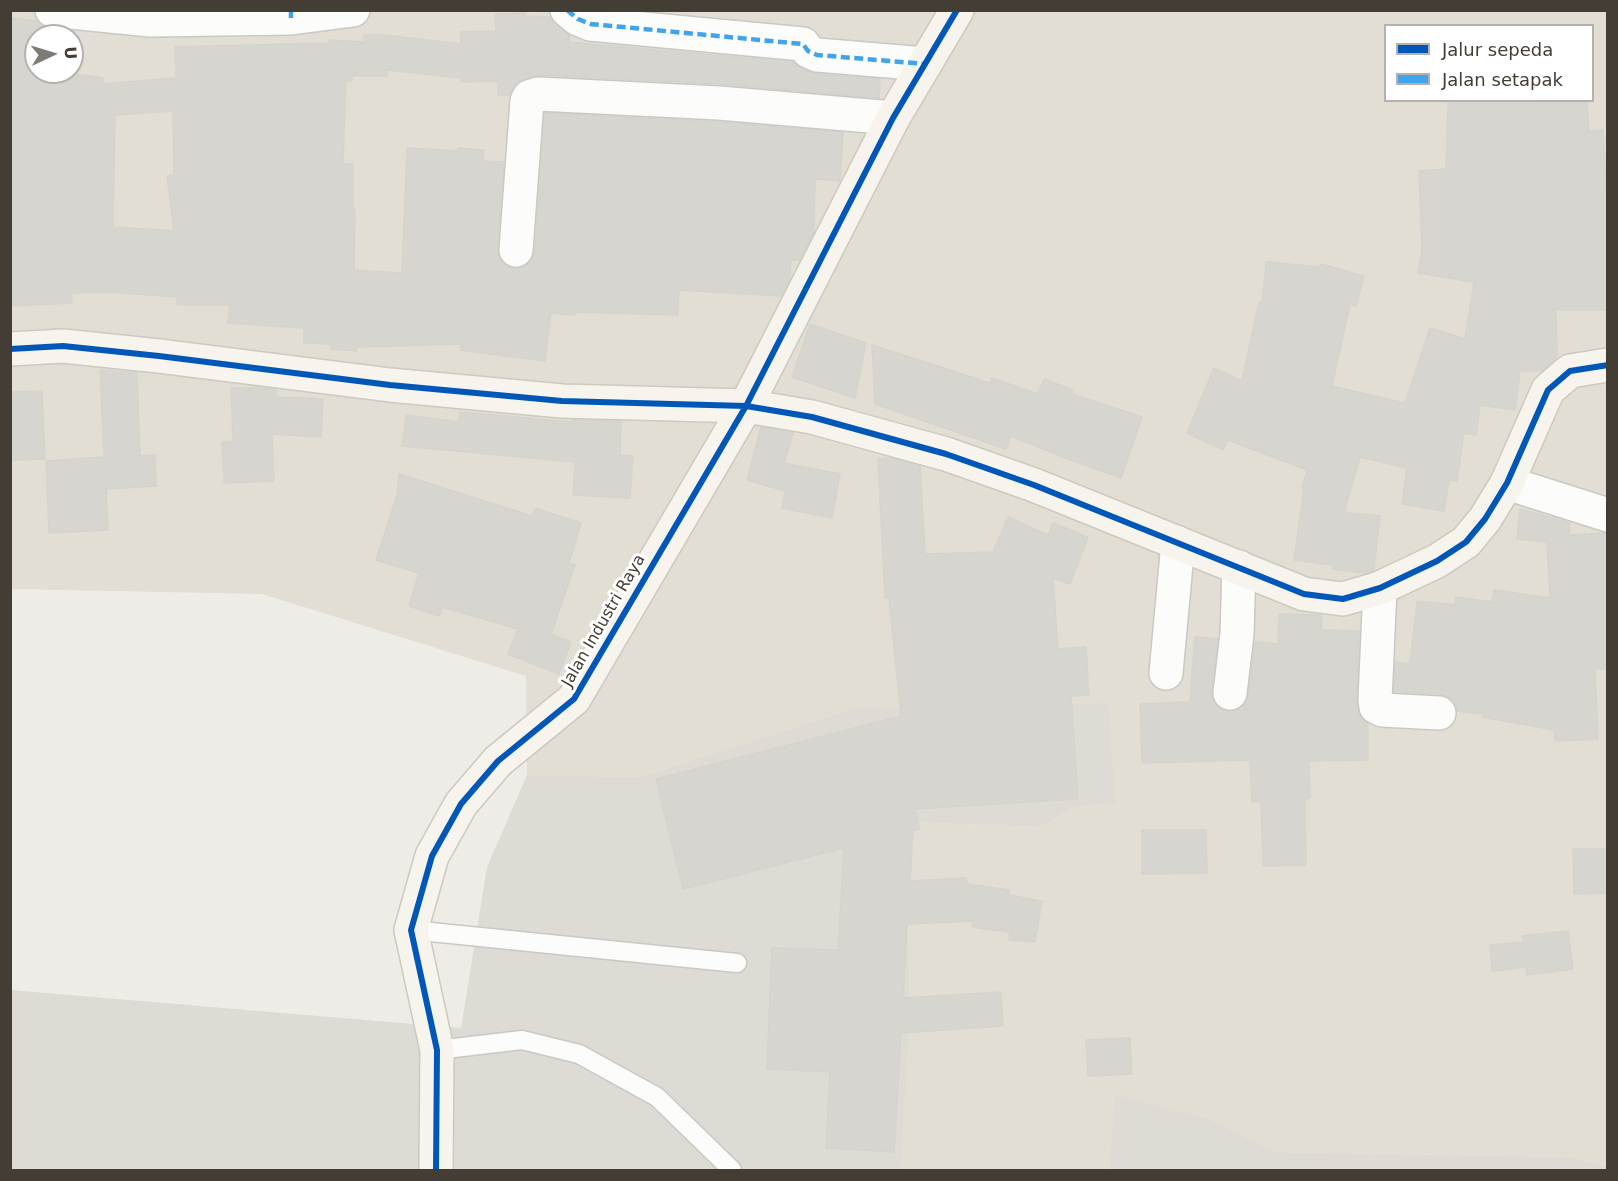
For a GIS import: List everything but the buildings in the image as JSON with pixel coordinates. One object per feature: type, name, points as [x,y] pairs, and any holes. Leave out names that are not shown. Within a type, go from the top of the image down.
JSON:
[{"type":"street","points":[[52,10],[150,15],[291,14],[353,10]]},
{"type":"street","points":[[567,10],[578,19],[590,24],[803,44],[808,51],[817,55],[926,64]]},
{"type":"street","name":"Jalan Industri Raya","points":[[436,1170],[437,1050],[411,930],[432,856],[461,804],[498,761],[574,699],[746,406],[893,118],[957,10]]},
{"type":"street","points":[[516,250],[527,101],[538,94],[719,103],[893,118]]},
{"type":"street","points":[[10,349],[63,346],[390,385],[562,401],[746,406],[812,417],[946,454],[1034,485],[1304,594],[1343,599],[1380,588],[1437,561],[1466,542],[1485,519],[1507,483],[1548,390],[1570,371],[1608,365]]},
{"type":"street","points":[[1507,483],[1608,515]]},
{"type":"street","points":[[1166,673],[1178,543]]},
{"type":"street","points":[[1230,693],[1237,634],[1239,567]]},
{"type":"street","points":[[1380,588],[1376,707],[1382,710],[1439,713]]},
{"type":"lane","points":[[411,930],[737,963]]},
{"type":"lane","points":[[437,1050],[522,1040],[579,1054],[657,1097],[732,1170]]},
{"type":"shaded area","points":[[11,11],[1607,11],[1607,1166],[1570,1157],[1276,1152],[1209,1119],[1115,1096],[1109,1170],[901,1170],[910,1025],[907,822],[1040,827],[1075,807],[1114,803],[854,708],[641,777],[527,775],[526,676],[262,594],[11,589]]},
{"type":"shaded area","points":[[1108,703],[1115,803],[1075,807],[1040,827],[907,822],[910,1025],[901,1170],[11,1170],[10,990],[461,1028],[487,867],[527,775],[641,777],[854,708]]},
{"type":"shaded area","points":[[1115,1095],[1209,1119],[1276,1152],[1570,1157],[1607,1166],[1607,1170],[1109,1170]]},
{"type":"marked path","points":[[291,10],[291,18]]},
{"type":"marked path","points":[[567,10],[578,19],[590,24],[803,44],[808,51],[817,55],[925,64]]},
{"type":"cycle path","points":[[436,1170],[437,1050],[411,930],[432,856],[461,804],[498,761],[574,699],[746,406],[893,118],[957,10]]},
{"type":"cycle path","points":[[10,349],[63,346],[390,385],[562,401],[746,406],[812,417],[946,454],[1034,485],[1304,594],[1343,599],[1380,588],[1437,561],[1466,542],[1485,519],[1507,483],[1548,390],[1570,371],[1608,365]]}]
